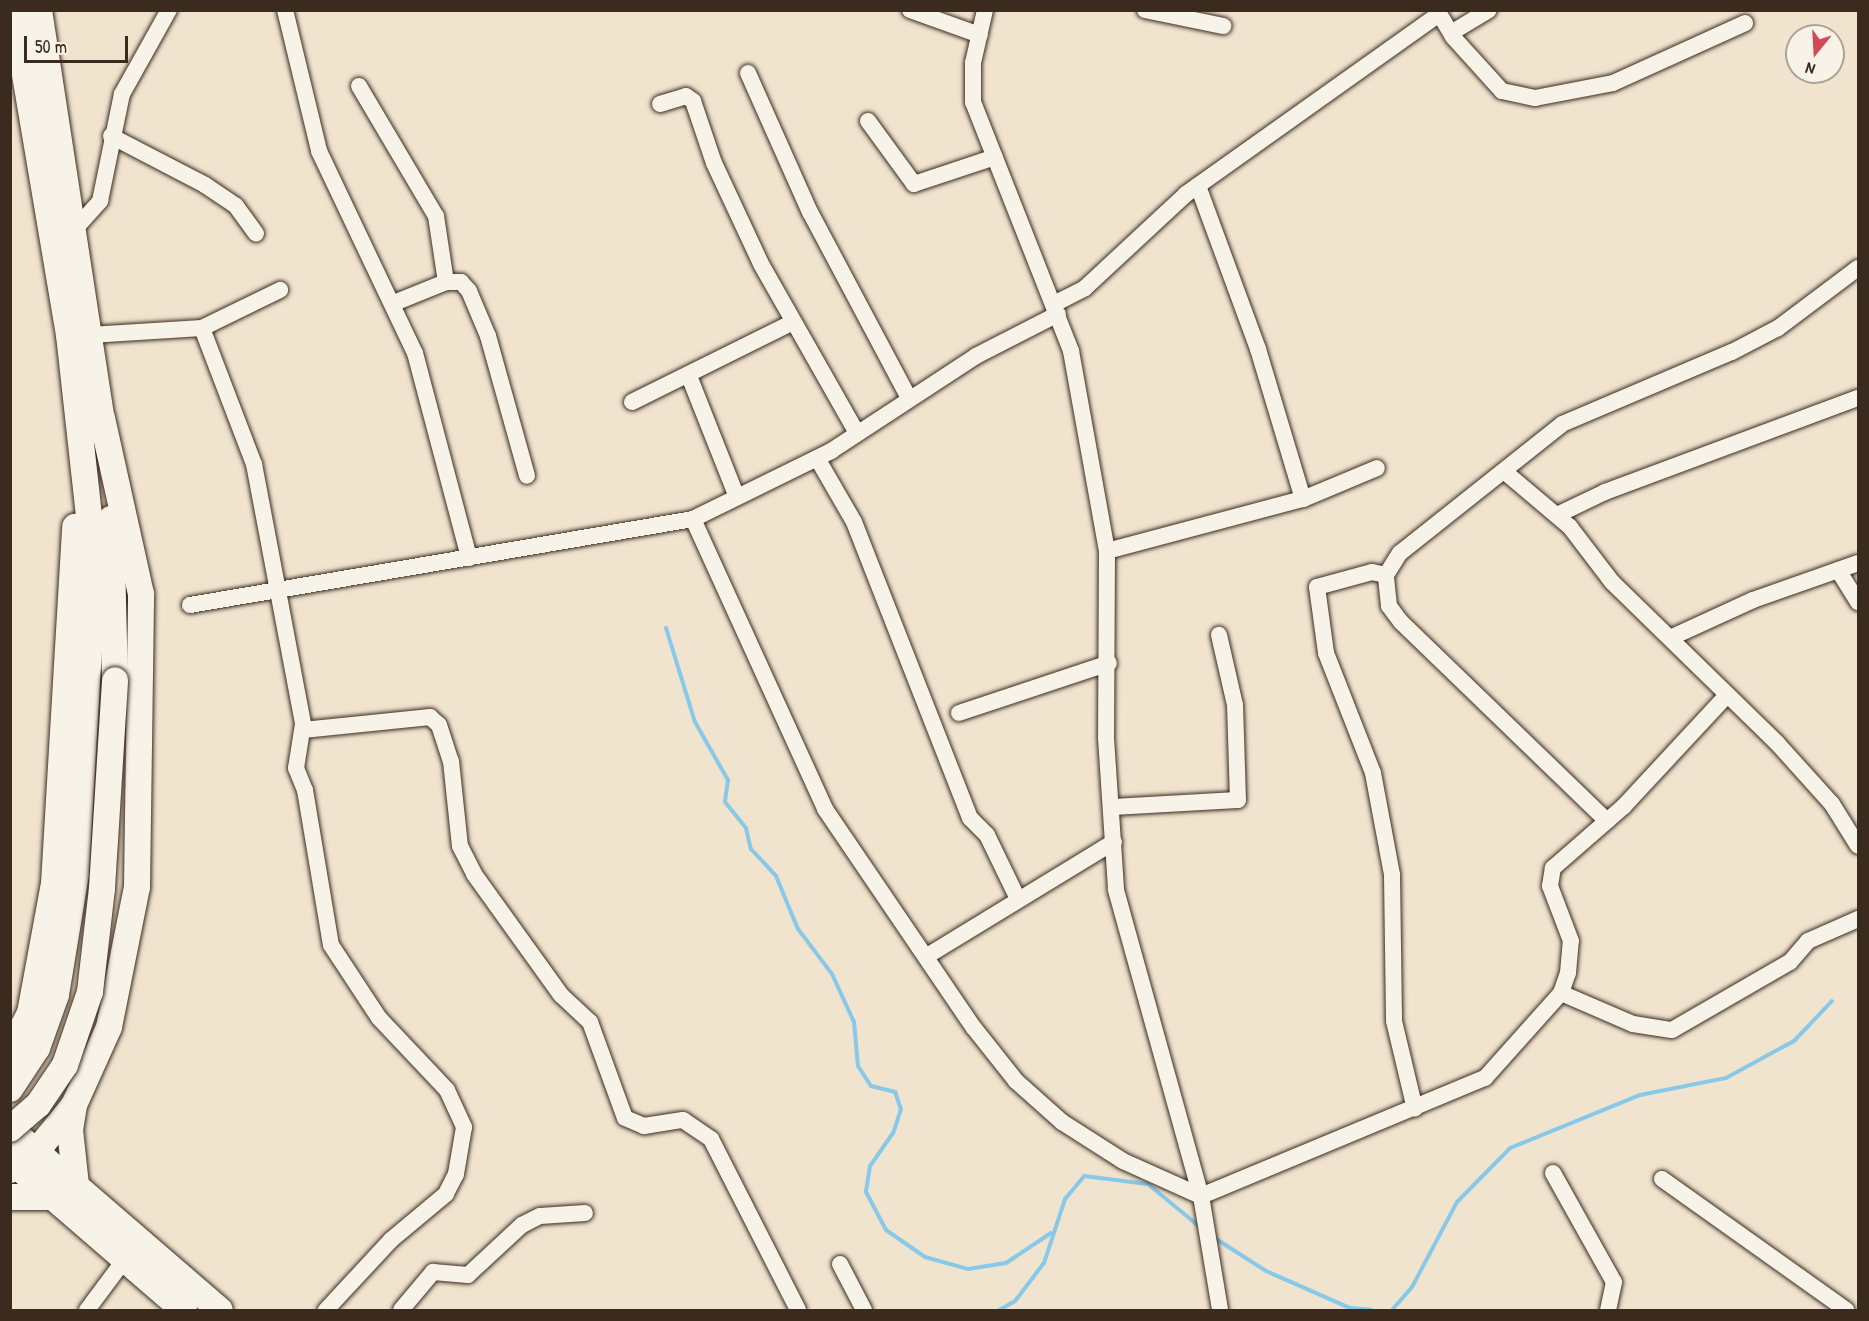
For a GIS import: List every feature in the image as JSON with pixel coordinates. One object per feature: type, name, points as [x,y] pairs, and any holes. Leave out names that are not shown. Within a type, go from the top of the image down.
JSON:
[{"type":"highway","points":[[10,1089],[37,1048],[56,995],[76,874],[89,683],[90,525],[83,443],[14,10]]},
{"type":"highway","points":[[39,10],[75,229],[102,418],[114,571],[115,680],[102,888],[90,992],[65,1065],[38,1104],[10,1129],[18,1162],[53,1197],[184,1311]]},
{"type":"highway","points":[[76,1185],[70,1130],[74,1105],[109,1027],[137,887],[141,594],[102,418]]},
{"type":"highway","points":[[10,1052],[54,884],[66,633],[83,443]]},
{"type":"highway","points":[[18,1162],[74,1105]]},
{"type":"highway","points":[[18,1162],[76,1185],[219,1311]]},
{"type":"highway","points":[[10,1197],[53,1197]]},
{"type":"street","points":[[75,229],[100,201],[111,136],[122,93],[169,10]]},
{"type":"street","points":[[285,10],[319,151],[394,303],[427,392],[469,558]]},
{"type":"street","points":[[910,10],[980,35]]},
{"type":"street","points":[[985,10],[973,102],[1056,309],[1087,422],[1107,550],[1109,663],[1106,738],[1124,932],[1201,1196],[1218,1282],[1220,1311]]},
{"type":"street","points":[[1145,10],[1223,26]]},
{"type":"street","points":[[1451,33],[1489,10]]},
{"type":"street","points":[[190,604],[693,519],[817,458],[909,398],[1056,309],[1085,288],[1197,186],[1438,12],[1451,33],[1502,91],[1535,98],[1613,83],[1745,23]]},
{"type":"street","points":[[748,73],[810,212],[909,398]]},
{"type":"street","points":[[359,86],[436,216],[446,282]]},
{"type":"street","points":[[660,104],[686,96],[693,101],[730,202],[791,323],[857,433]]},
{"type":"street","points":[[868,121],[914,184],[995,157]]},
{"type":"street","points":[[111,136],[205,185],[236,206],[256,234]]},
{"type":"street","points":[[1197,186],[1258,349],[1303,499]]},
{"type":"street","points":[[1415,1109],[1394,1021],[1392,875],[1373,773],[1326,653],[1317,587],[1381,580],[1400,553],[1505,472],[1562,424],[1732,352],[1778,328],[1858,268]]},
{"type":"street","points":[[394,303],[446,282],[461,282],[473,300],[527,476]]},
{"type":"street","points":[[90,335],[202,328],[280,291]]},
{"type":"street","points":[[632,402],[689,376],[791,323]]},
{"type":"street","points":[[202,328],[254,464],[274,591],[303,730],[296,768],[305,790],[331,945],[379,1018],[447,1090],[464,1126],[456,1174],[446,1194],[391,1240],[326,1311]]},
{"type":"street","points":[[689,376],[737,497]]},
{"type":"street","points":[[1557,515],[1605,492],[1858,398]]},
{"type":"street","points":[[817,458],[854,522],[970,818],[987,835],[1017,897]]},
{"type":"street","points":[[1107,550],[1303,499],[1377,468]]},
{"type":"street","points":[[1505,472],[1557,515],[1670,638],[1832,804],[1858,846]]},
{"type":"street","points":[[693,519],[825,809],[974,1028],[1034,1100],[1102,1149],[1201,1196],[1485,1078],[1561,993],[1571,941],[1550,886],[1553,868],[1607,821],[1727,695]]},
{"type":"street","points":[[1670,638],[1734,608],[1858,563]]},
{"type":"street","points":[[1838,570],[1858,602]]},
{"type":"street","points":[[1381,580],[1401,622],[1607,821]]},
{"type":"street","points":[[1112,807],[1238,800],[1235,705],[1219,635]]},
{"type":"street","points":[[958,713],[1109,663]]},
{"type":"street","points":[[303,730],[430,717],[439,725],[451,761],[460,846],[474,874],[561,995],[590,1022],[626,1118],[644,1126],[683,1120],[711,1139],[798,1311]]},
{"type":"street","points":[[927,956],[1017,897],[1114,842]]},
{"type":"street","points":[[1561,993],[1633,1024],[1672,1030],[1790,962],[1808,941],[1858,920]]},
{"type":"street","points":[[1552,1173],[1614,1282],[1608,1311]]},
{"type":"street","points":[[1662,1179],[1846,1311]]},
{"type":"street","points":[[400,1311],[433,1272],[468,1275],[522,1225],[540,1216],[585,1213]]},
{"type":"street","points":[[87,1311],[125,1259]]},
{"type":"street","points":[[840,1263],[864,1311]]},
{"type":"waterway","points":[[666,628],[695,722],[728,780],[725,802],[746,828],[751,849],[776,876],[798,929],[832,974],[854,1022],[858,1066],[871,1086],[895,1092],[901,1109],[893,1133],[870,1166],[866,1192],[886,1230],[925,1257],[968,1269],[1006,1263],[1051,1233]]},
{"type":"waterway","points":[[1392,1310],[1412,1287],[1457,1202],[1510,1148],[1640,1095],[1726,1078],[1794,1041],[1832,1001]]},
{"type":"waterway","points":[[999,1310],[1015,1301],[1044,1263],[1065,1199],[1084,1176],[1148,1184],[1200,1227]]},
{"type":"waterway","points":[[1213,1237],[1266,1271],[1350,1308],[1371,1310]]}]
